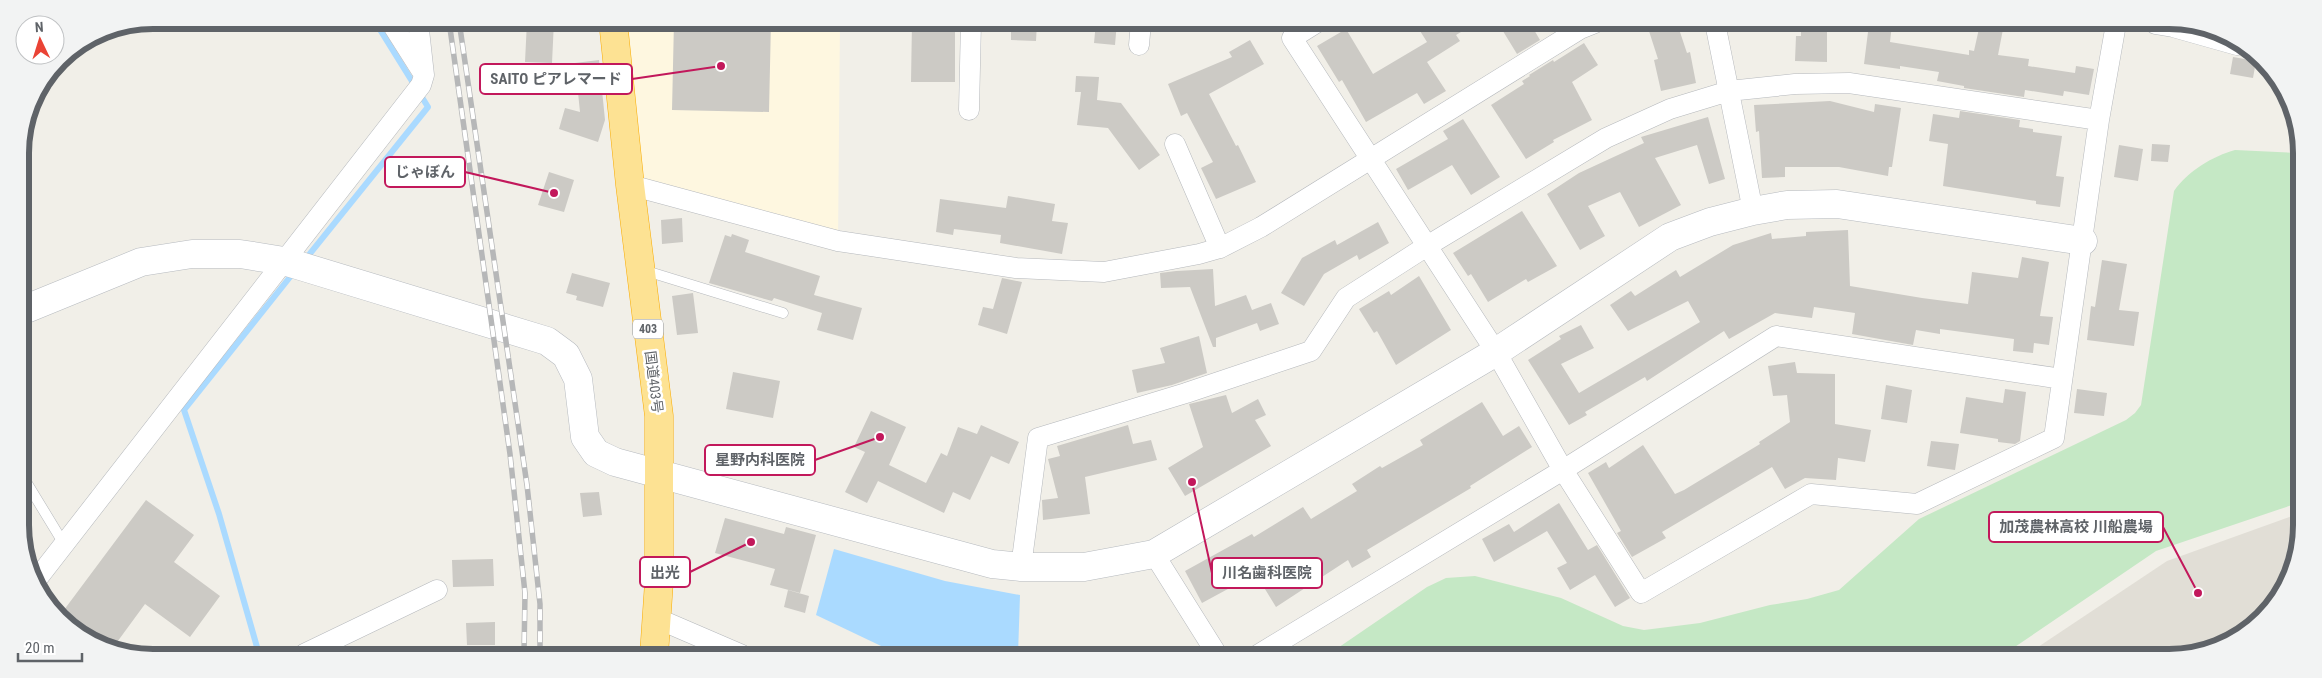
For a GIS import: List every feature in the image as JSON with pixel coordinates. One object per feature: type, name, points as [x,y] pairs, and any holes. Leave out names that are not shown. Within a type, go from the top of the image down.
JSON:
[{"type":"highway","name":"国道403号","points":[[614,29],[630,185],[659,416],[660,473],[654,649]]},
{"type":"street","points":[[396,29],[424,75]]},
{"type":"street","points":[[40,575],[421,85],[424,75],[419,29]]},
{"type":"street","points":[[969,110],[971,29]]},
{"type":"street","points":[[1138,45],[1140,29]]},
{"type":"street","points":[[1306,29],[1292,38],[1496,352],[1563,470],[1641,593],[1811,494],[1918,504],[2054,438],[2099,120],[2115,29]]},
{"type":"street","points":[[630,185],[838,241],[1016,268],[1104,272],[1199,254],[1220,248],[1261,227],[1577,29]]},
{"type":"street","points":[[1716,29],[1753,211]]},
{"type":"street","points":[[2183,30],[2223,41]]},
{"type":"street","points":[[1020,567],[1038,438],[1186,393],[1312,351],[1346,298],[1427,246],[1606,138],[1670,109],[1729,92],[1795,84],[1849,83],[2099,120]]},
{"type":"street","points":[[1175,144],[1220,248]]},
{"type":"street","points":[[29,308],[141,262],[192,254],[240,254],[284,261],[548,341],[566,355],[578,379],[585,437],[596,453],[615,462],[992,564],[1020,567],[1084,567],[1154,554],[1496,352],[1670,237],[1710,222],[1787,205],[1837,204],[2083,241]]},
{"type":"street","points":[[1268,649],[1563,470],[1776,336],[2062,379]]},
{"type":"street","points":[[1154,554],[1214,649]]},
{"type":"street","points":[[314,649],[436,590]]},
{"type":"street","points":[[656,618],[728,649]]},
{"type":"lane","points":[[640,269],[782,313]]},
{"type":"lane","points":[[29,486],[64,544]]},
{"type":"shaded area","points":[[614,29],[840,29],[838,241],[630,185]]},
{"type":"shaded area","points":[[2293,516],[2292,541],[2284,573],[2262,607],[2231,633],[2209,643],[2177,649],[2035,649],[2167,561]]},
{"type":"green space","points":[[2235,150],[2293,153],[2293,505],[2156,551],[2012,649],[1336,649],[1427,587],[1446,578],[1475,576],[1561,598],[1623,626],[1644,630],[1700,623],[1839,590],[1919,519],[2126,420],[2135,413],[2141,405],[2174,191],[2186,177],[2218,156]]},
{"type":"water","points":[[834,549],[945,581],[1020,595],[1018,649],[887,649],[816,615]]},
{"type":"building","points":[[527,29],[554,29],[552,63],[525,62]]},
{"type":"building","points":[[674,29],[771,29],[769,112],[672,110]]},
{"type":"building","points":[[912,29],[955,29],[955,82],[911,82]]},
{"type":"building","points":[[1011,29],[1037,29],[1036,41],[1011,40]]},
{"type":"building","points":[[1095,29],[1116,29],[1115,45],[1094,43]]},
{"type":"building","points":[[1346,29],[1373,74],[1427,42],[1419,29],[1466,29],[1456,35],[1460,41],[1427,62],[1446,91],[1424,104],[1417,93],[1366,122],[1342,80],[1339,82],[1317,46]]},
{"type":"building","points":[[1502,29],[1534,29],[1540,40],[1517,54]]},
{"type":"building","points":[[1648,29],[1679,29],[1687,53],[1690,52],[1696,83],[1661,91],[1654,60],[1658,59]]},
{"type":"building","points":[[1801,29],[1827,29],[1827,62],[1795,61],[1796,36],[1801,36]]},
{"type":"building","points":[[1868,29],[1891,29],[1890,42],[1969,55],[1969,50],[1974,51],[1979,29],[2003,29],[1998,55],[2029,59],[2028,66],[2075,73],[2076,66],[2094,69],[2089,95],[2064,91],[2063,96],[2025,90],[2024,97],[1964,88],[1964,86],[1937,81],[1939,72],[1900,66],[1900,69],[1864,64]]},
{"type":"building","points":[[1250,40],[1264,64],[1209,94],[1236,146],[1238,145],[1256,182],[1216,199],[1201,168],[1213,162],[1187,113],[1181,116],[1168,84],[1232,57],[1229,52]]},
{"type":"building","points":[[1584,43],[1598,65],[1572,82],[1592,120],[1553,140],[1554,142],[1526,159],[1491,105],[1524,84],[1522,81],[1529,75]]},
{"type":"building","points":[[2233,57],[2251,60],[2255,64],[2253,78],[2230,74]]},
{"type":"building","points":[[599,60],[605,120],[598,142],[559,129],[565,108],[580,112],[575,63]]},
{"type":"building","points":[[1076,76],[1099,77],[1097,100],[1121,103],[1160,155],[1139,170],[1108,128],[1077,125],[1081,92],[1075,92]]},
{"type":"building","points":[[1830,101],[1874,112],[1875,104],[1901,108],[1892,167],[1889,167],[1888,176],[1839,167],[1785,167],[1785,177],[1762,178],[1759,131],[1756,132],[1754,105]]},
{"type":"building","points":[[1960,111],[2020,120],[2019,127],[2033,129],[2033,132],[2062,136],[2056,176],[2064,177],[2060,207],[2036,204],[2036,201],[1943,186],[1948,144],[1929,141],[1933,114],[1959,118]]},
{"type":"building","points":[[1708,117],[1725,179],[1709,184],[1697,145],[1655,158],[1681,205],[1639,227],[1620,192],[1588,206],[1605,236],[1580,250],[1547,194],[1579,173],[1644,143],[1641,137]]},
{"type":"building","points":[[1463,119],[1500,177],[1471,195],[1452,165],[1408,190],[1396,169],[1448,139],[1443,131]]},
{"type":"building","points":[[2152,144],[2170,145],[2168,162],[2151,161]]},
{"type":"building","points":[[2119,145],[2143,149],[2138,181],[2114,177]]},
{"type":"building","points":[[549,172],[574,180],[564,212],[538,205]]},
{"type":"building","points":[[1008,196],[1055,204],[1052,221],[1068,223],[1062,254],[1000,243],[1001,235],[954,229],[953,235],[936,232],[940,199],[1006,208]]},
{"type":"building","points":[[1522,211],[1557,266],[1528,282],[1526,279],[1488,302],[1471,274],[1468,276],[1453,253]]},
{"type":"building","points":[[682,218],[683,242],[662,244],[661,220]]},
{"type":"building","points":[[1378,222],[1389,243],[1359,260],[1357,255],[1324,274],[1304,306],[1281,293],[1302,258],[1335,240],[1337,245]]},
{"type":"building","points":[[1848,230],[1850,286],[1922,298],[1968,304],[1972,272],[2018,278],[2022,257],[2049,262],[2040,316],[2053,317],[2049,345],[2034,343],[2033,353],[2013,351],[2014,339],[1940,329],[1940,334],[1916,330],[1913,345],[1852,334],[1855,313],[1814,307],[1812,318],[1775,313],[1729,339],[1724,331],[1647,381],[1645,377],[1585,412],[1587,415],[1569,425],[1528,360],[1561,339],[1559,336],[1581,325],[1594,348],[1561,364],[1579,393],[1700,322],[1688,301],[1628,331],[1610,305],[1631,291],[1635,296],[1676,270],[1680,277],[1733,245],[1771,233],[1772,239],[1806,236],[1806,232]]},
{"type":"building","points":[[732,234],[749,240],[745,252],[820,276],[814,295],[862,308],[853,340],[817,330],[822,313],[774,298],[772,301],[709,283],[725,235],[731,237]]},
{"type":"building","points":[[2102,260],[2127,264],[2119,310],[2139,312],[2134,346],[2087,340],[2091,306],[2095,307]]},
{"type":"building","points":[[1213,269],[1215,306],[1246,295],[1252,310],[1271,303],[1279,324],[1260,331],[1257,323],[1216,338],[1216,347],[1213,347],[1190,287],[1161,288],[1160,273]]},
{"type":"building","points":[[572,273],[610,283],[603,307],[576,300],[577,296],[566,293]]},
{"type":"building","points":[[1419,276],[1451,330],[1396,365],[1377,331],[1374,333],[1359,309],[1389,291],[1391,295]]},
{"type":"building","points":[[1002,278],[1022,282],[1007,334],[978,325],[983,307],[993,309]]},
{"type":"building","points":[[693,293],[698,333],[677,335],[672,296]]},
{"type":"building","points":[[1199,336],[1207,373],[1172,385],[1137,393],[1132,370],[1165,363],[1160,348]]},
{"type":"building","points":[[1795,362],[1797,373],[1835,374],[1835,424],[1871,430],[1865,462],[1838,458],[1836,480],[1805,478],[1785,489],[1772,467],[1662,532],[1666,538],[1632,557],[1617,533],[1621,531],[1588,473],[1606,462],[1609,468],[1643,445],[1675,494],[1684,490],[1760,444],[1759,442],[1790,422],[1787,395],[1773,396],[1768,366]]},
{"type":"building","points":[[733,372],[780,381],[773,418],[726,409]]},
{"type":"building","points":[[1886,385],[1912,390],[1907,423],[1881,419]]},
{"type":"building","points":[[2005,389],[2026,392],[2020,441],[2015,444],[1998,442],[1998,439],[1960,433],[1966,397],[2003,403]]},
{"type":"building","points":[[2077,389],[2107,393],[2104,416],[2074,413]]},
{"type":"building","points":[[1226,395],[1232,413],[1258,399],[1266,415],[1255,420],[1271,446],[1185,496],[1168,468],[1203,447],[1189,404]]},
{"type":"building","points":[[1482,402],[1503,436],[1519,426],[1532,447],[1470,486],[1471,488],[1367,550],[1371,557],[1352,568],[1348,560],[1276,607],[1257,576],[1251,580],[1250,577],[1202,603],[1185,571],[1252,534],[1254,537],[1303,507],[1311,519],[1357,491],[1352,484],[1380,466],[1382,468],[1423,445],[1420,440]]},
{"type":"building","points":[[871,411],[906,427],[889,465],[926,483],[941,453],[947,456],[958,427],[977,434],[981,425],[1019,442],[1009,464],[991,456],[970,500],[953,492],[944,513],[878,481],[867,503],[845,492],[865,452],[854,447]]},
{"type":"building","points":[[1128,425],[1133,444],[1151,440],[1157,460],[1085,477],[1090,514],[1043,520],[1042,500],[1058,498],[1048,459],[1060,456],[1057,446]]},
{"type":"building","points":[[1931,441],[1959,444],[1955,470],[1927,466]]},
{"type":"building","points":[[599,492],[602,515],[583,517],[580,493]]},
{"type":"building","points":[[146,500],[194,535],[174,562],[220,596],[190,637],[145,604],[116,643],[91,633],[77,624],[63,611]]},
{"type":"building","points":[[1559,503],[1588,550],[1597,545],[1630,598],[1615,607],[1595,575],[1570,590],[1557,568],[1567,563],[1547,531],[1494,562],[1482,539],[1509,524],[1514,532]]},
{"type":"building","points":[[725,518],[784,534],[786,527],[816,535],[800,593],[770,585],[775,569],[715,553]]},
{"type":"building","points":[[493,559],[494,586],[453,587],[452,560]]},
{"type":"building","points":[[788,590],[809,596],[805,613],[784,607]]},
{"type":"building","points":[[495,622],[495,645],[467,645],[466,623]]},
{"type":"waterway","points":[[304,261],[428,107],[380,29]]},
{"type":"waterway","points":[[258,649],[219,514],[184,410],[294,272]]},
{"type":"railway","points":[[450,29],[510,454],[525,593],[524,649]]},
{"type":"railway","points":[[460,29],[527,485],[540,604],[540,649]]},
{"type":"place","name":"SAITO ピアレマード","points":[[721,66]]},
{"type":"place","name":"じゃぼん","points":[[554,193]]},
{"type":"place","name":"星野内科医院","points":[[880,437]]},
{"type":"place","name":"川名歯科医院","points":[[1192,482]]},
{"type":"place","name":"出光","points":[[751,542]]},
{"type":"place","name":"加茂農林高校 川船農場","points":[[2198,593]]}]
